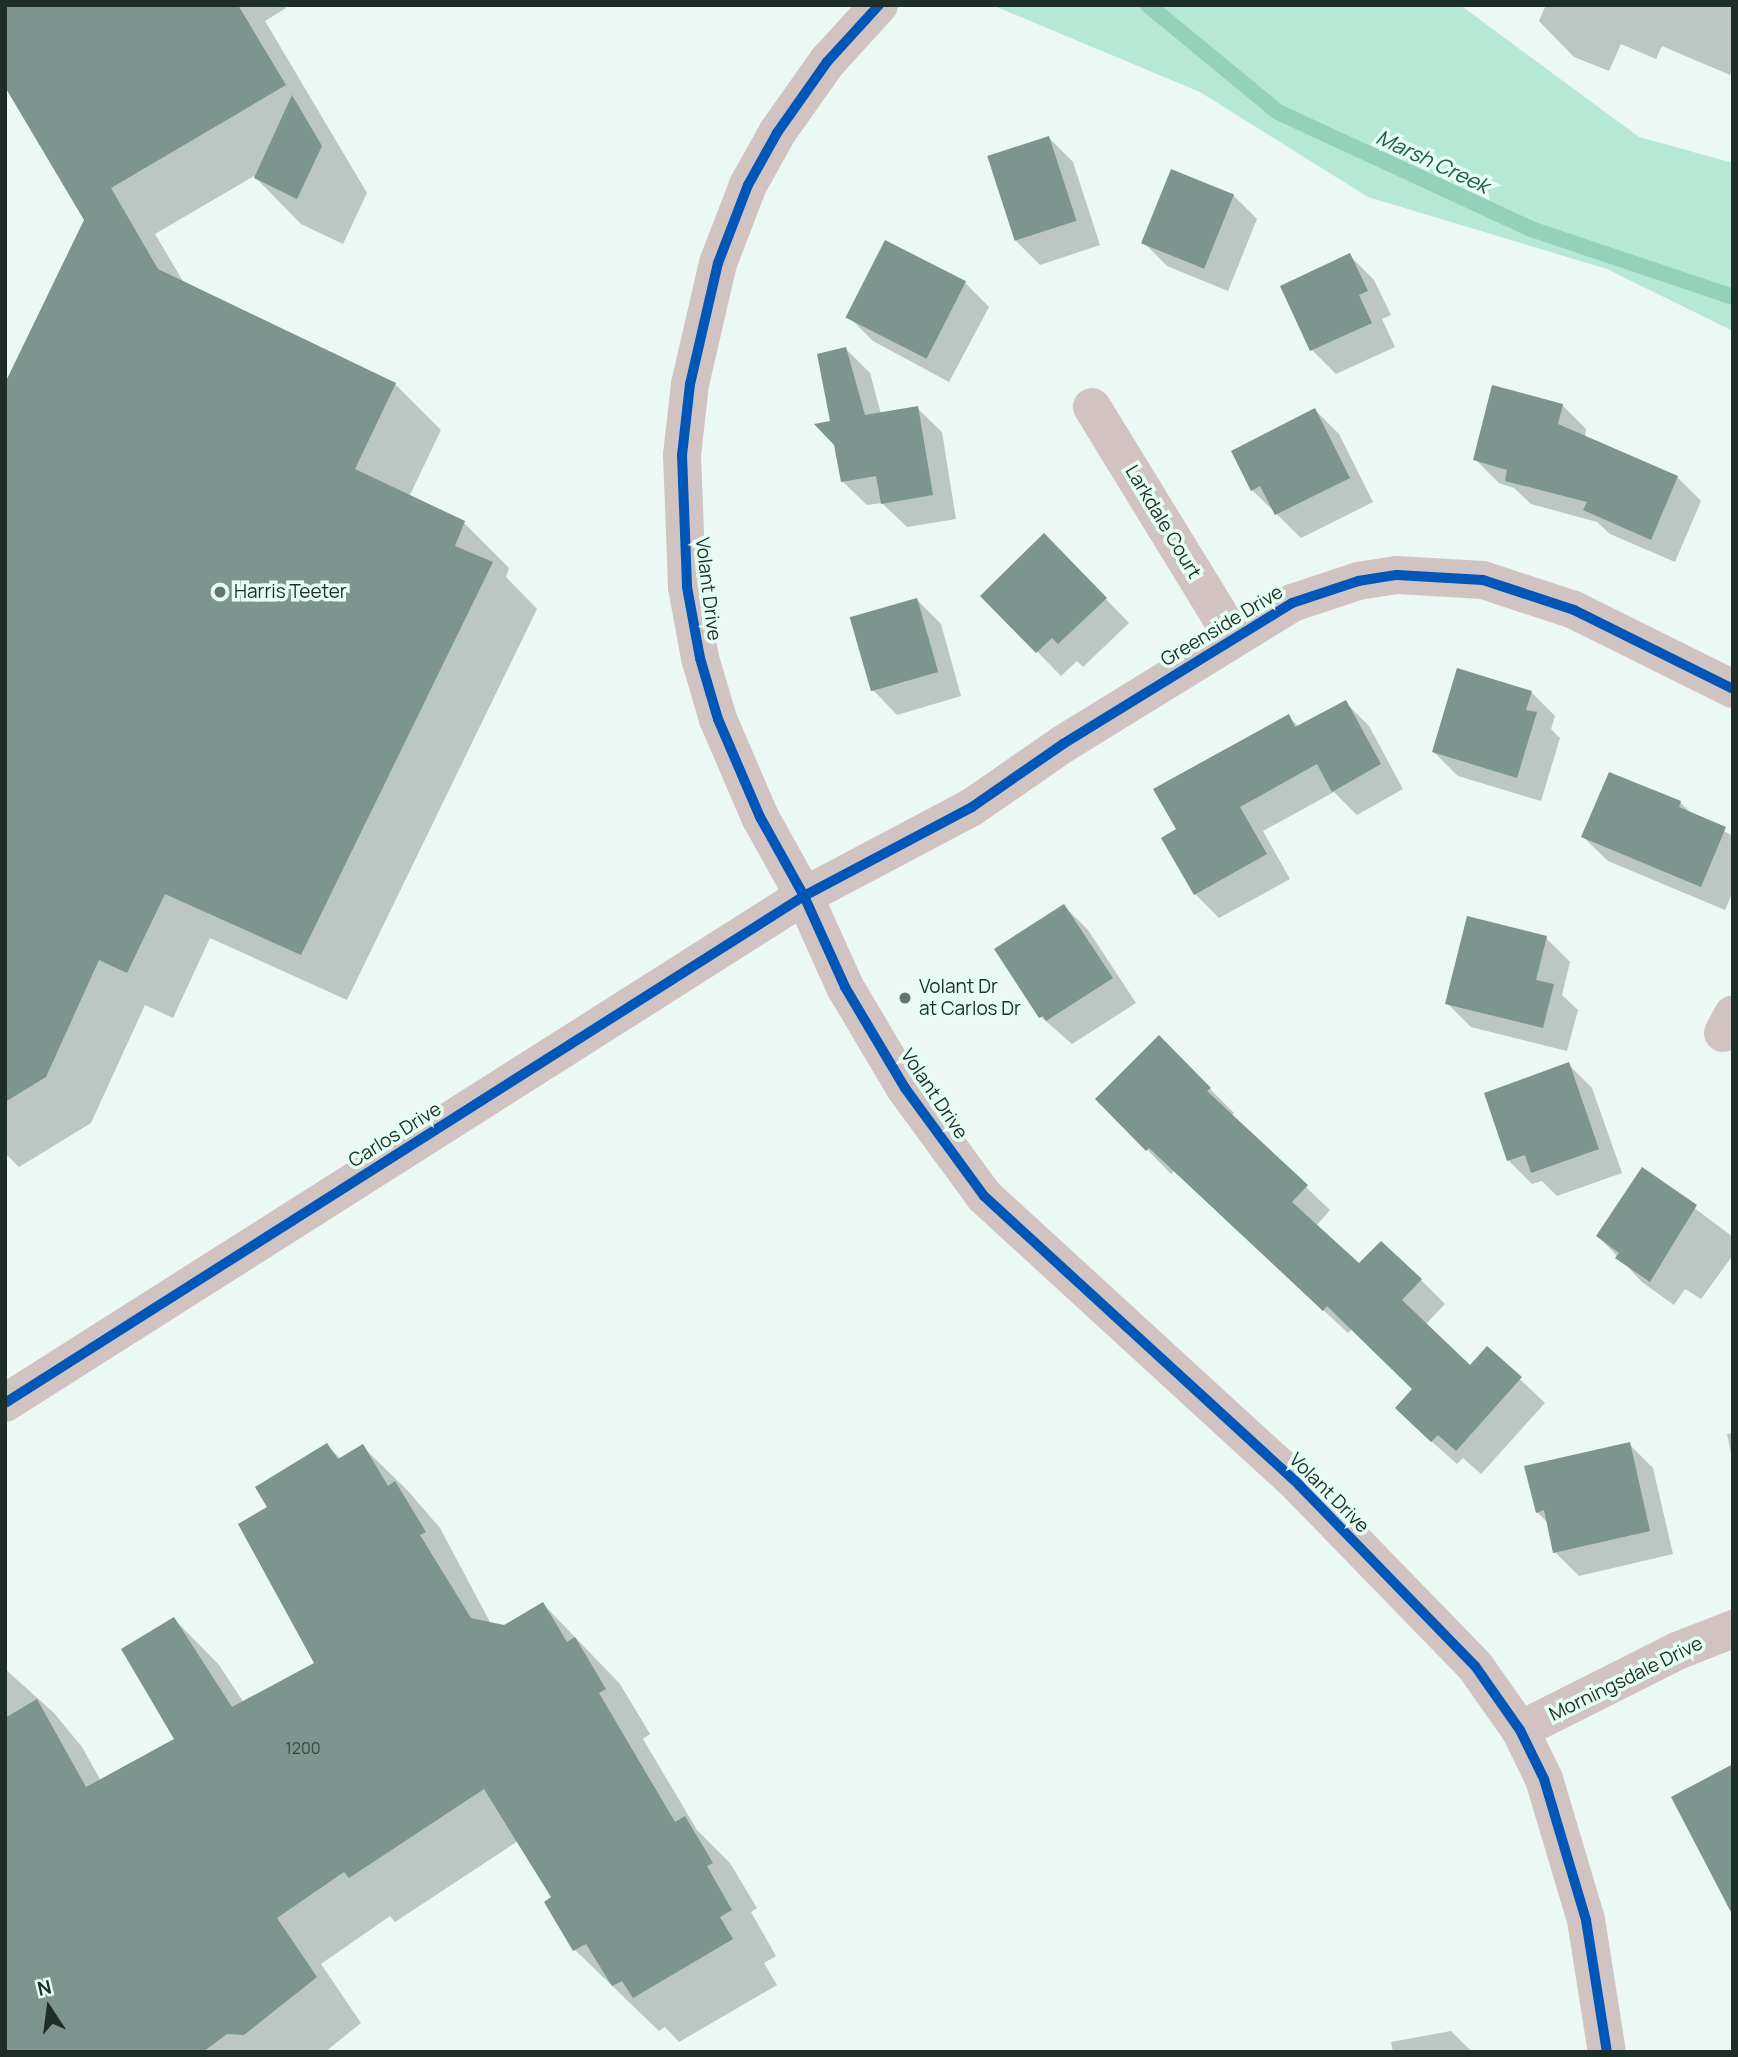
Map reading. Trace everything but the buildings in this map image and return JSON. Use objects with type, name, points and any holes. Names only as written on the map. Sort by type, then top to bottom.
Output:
[{"type":"street","name":"Volant Drive","points":[[879,5],[827,62],[777,134],[748,185],[718,262],[690,384],[682,455],[687,587],[700,658],[718,719],[760,817],[804,897],[845,987],[892,1066],[984,1196],[1299,1485],[1475,1666],[1520,1730],[1544,1779],[1583,1908],[1607,2052]]},
{"type":"street","name":"Larkdale Court","points":[[1092,407],[1233,637]]},
{"type":"street","name":"Greenside Drive","points":[[804,897],[972,807],[1233,637],[1292,603],[1358,581],[1407,575],[1483,580],[1574,610],[1733,689]]},
{"type":"street","name":"Carlos Drive","points":[[5,1403],[804,897]]},
{"type":"street","name":"Morningsdale Drive","points":[[1520,1730],[1676,1651],[1733,1629]]},
{"type":"green space","points":[[992,5],[1460,5],[1639,137],[1733,163],[1733,331],[1607,269],[1368,197],[1200,92]]},
{"type":"waterway","name":"Marsh Creek","points":[[1148,5],[1278,112],[1531,229],[1733,297]]},
{"type":"cycle path","points":[[879,5],[827,62],[777,133],[748,185],[718,263],[690,384],[682,455],[687,587],[700,658],[718,719],[760,817],[804,896],[845,987],[905,1088],[984,1196],[1299,1485],[1475,1666],[1520,1730],[1544,1779],[1586,1920],[1607,2052]]},
{"type":"cycle path","points":[[5,1403],[804,896],[972,807],[1063,744],[1292,603],[1358,581],[1397,575],[1483,580],[1574,610],[1733,689]]},
{"type":"place","name":"Harris Teeter","points":[[220,592]]},
{"type":"place","name":"Volant Dr at Carlos Dr","points":[[905,998]]}]
